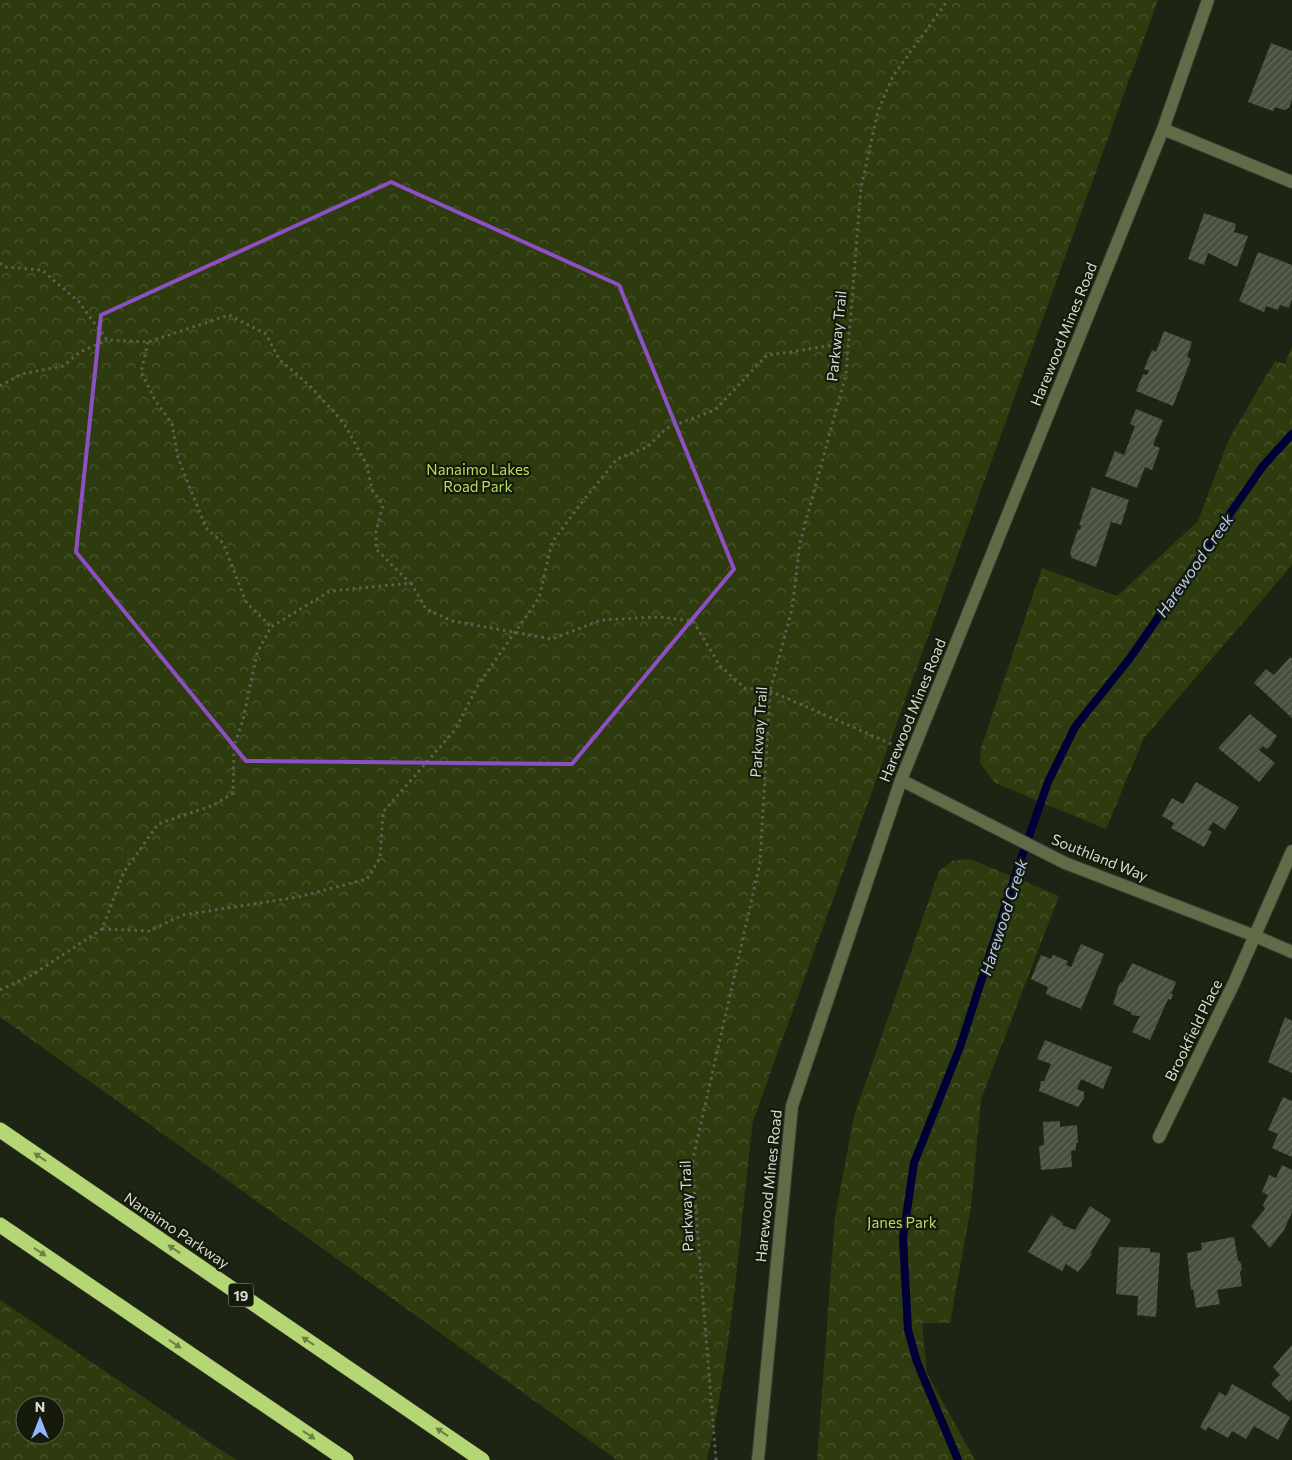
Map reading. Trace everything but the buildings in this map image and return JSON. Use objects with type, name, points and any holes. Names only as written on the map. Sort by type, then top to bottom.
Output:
[{"type":"highway","name":"Nanaimo Parkway","points":[[0,1130],[482,1460]]},
{"type":"highway","points":[[0,1225],[346,1460]]},
{"type":"street","name":"Harewood Mines Road","points":[[758,1460],[792,1106],[901,780],[1163,129],[1208,0]]},
{"type":"street","points":[[1163,129],[1292,182]]},
{"type":"street","name":"Southland Way","points":[[901,780],[1065,863],[1292,952]]},
{"type":"street","name":"Brookfield Place","points":[[1159,1137],[1255,936],[1292,851]]},
{"type":"path","name":"Parkway Trail","points":[[716,1460],[692,1164],[760,864],[770,691],[792,609],[800,543],[846,374],[861,188],[878,111],[893,76],[948,0]]},
{"type":"path","points":[[0,263],[5,267],[42,270],[79,302],[107,340]]},
{"type":"path","points":[[0,386],[22,374],[63,366],[80,352],[107,340],[148,342],[229,315],[266,334],[279,359],[309,385],[343,422],[367,465],[372,490],[384,505],[376,531],[376,549],[411,583],[426,609],[452,621],[552,639],[602,620],[658,617],[694,620],[720,666],[745,688],[770,691],[912,753]]},
{"type":"path","points":[[148,342],[141,372],[155,400],[172,424],[178,458],[206,528],[223,543],[246,602],[271,627]]},
{"type":"path","points":[[102,928],[149,931],[183,915],[298,897],[367,879],[380,858],[383,812],[455,730],[478,685],[539,598],[552,542],[617,460],[647,447],[667,428],[715,410],[767,355],[848,344]]},
{"type":"path","points":[[0,990],[32,975],[102,928],[124,872],[158,824],[214,806],[233,793],[234,746],[243,720],[257,653],[271,627],[330,591],[411,583]]},
{"type":"highlighted area","points":[[391,182],[619,285],[734,569],[572,764],[246,761],[76,552],[101,315]]},
{"type":"green space","name":"Nanaimo Lakes Road Park","points":[[0,0],[1158,0],[753,1121],[729,1334],[716,1418],[707,1460],[617,1460],[0,1017]]},
{"type":"green space","points":[[1292,346],[1292,565],[1144,738],[1106,829],[995,783],[980,763],[981,748],[1042,568],[1117,596],[1198,521],[1229,439],[1275,361],[1285,364]]},
{"type":"green space","name":"Janes Park","points":[[970,859],[1059,896],[981,1099],[971,1207],[950,1323],[922,1323],[927,1373],[975,1460],[817,1460],[835,1217],[854,1116],[939,871],[952,861]]},
{"type":"green space","points":[[0,1300],[236,1460],[0,1460]]},
{"type":"waterway","name":"Harewood Creek","points":[[958,1460],[917,1362],[908,1330],[903,1238],[914,1163],[960,1047],[1014,879],[1048,782],[1075,727],[1130,658],[1263,466],[1292,434]]}]
